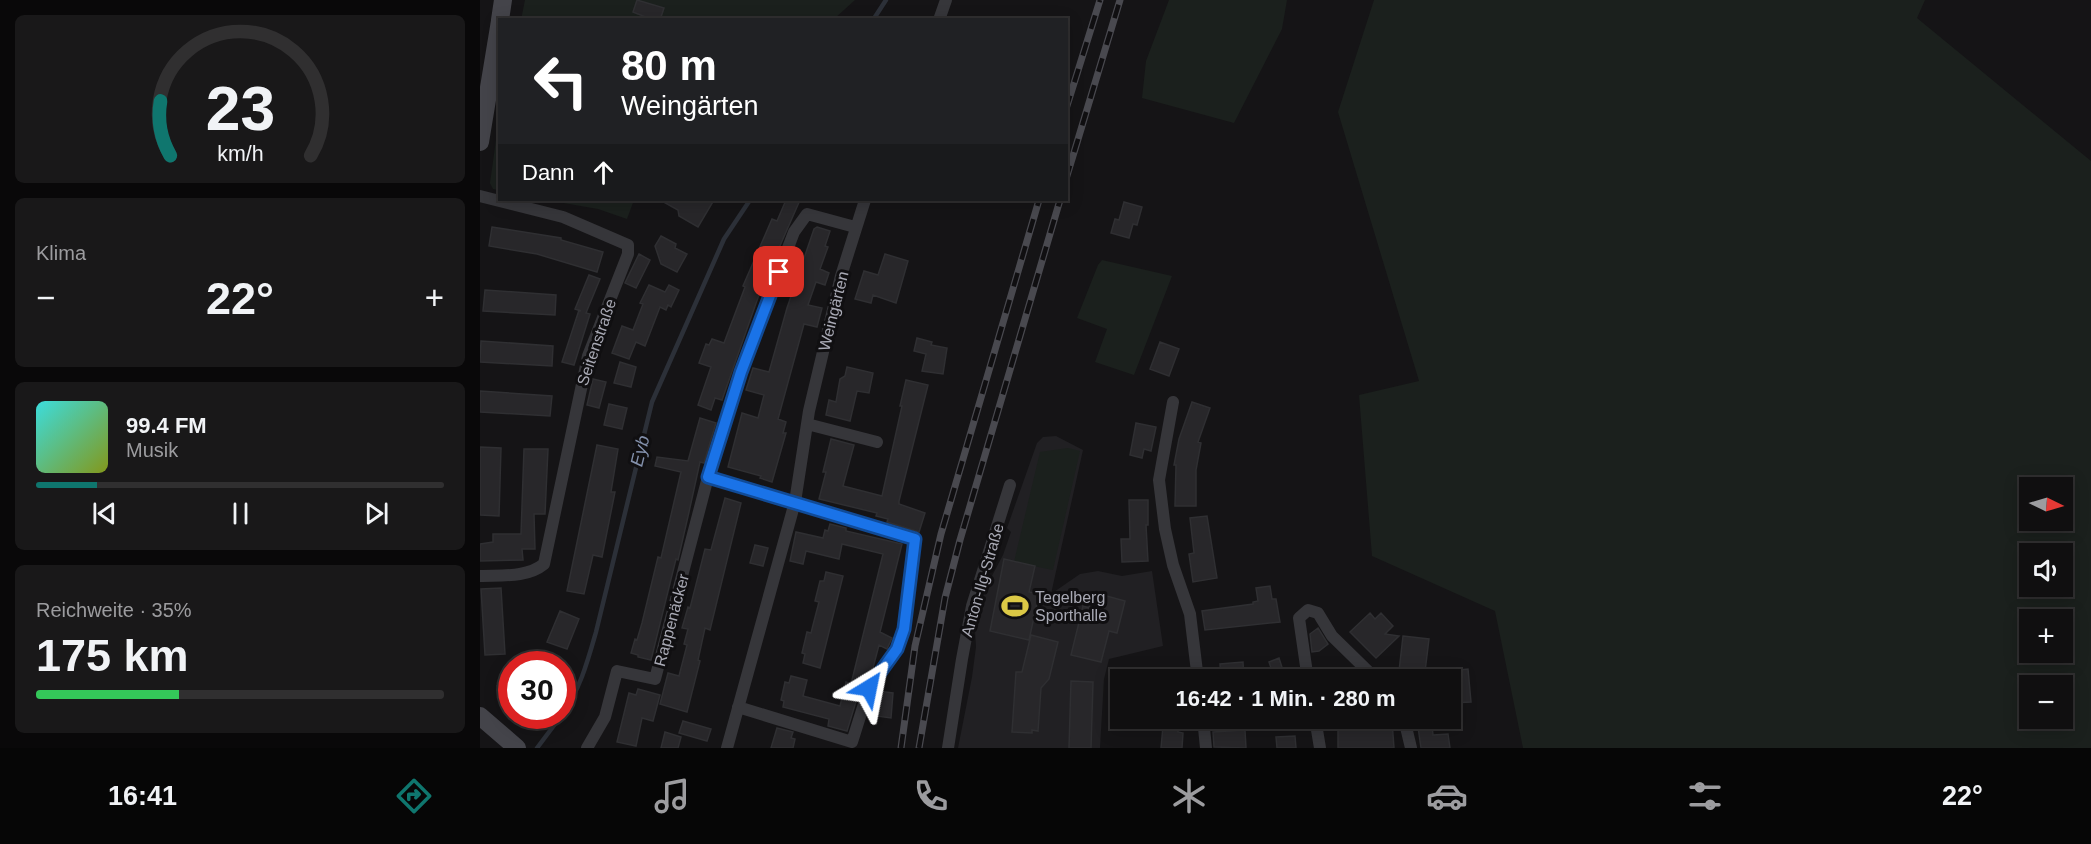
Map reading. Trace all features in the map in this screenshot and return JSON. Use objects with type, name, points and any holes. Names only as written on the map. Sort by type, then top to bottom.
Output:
[{"type":"main road","points":[[500,18],[503,0]]},
{"type":"main road","points":[[480,142],[498,32]]},
{"type":"main road","points":[[480,716],[514,746]]},
{"type":"street","points":[[940,18],[946,0]]},
{"type":"street","name":"Seitenstraße","points":[[480,196],[498,200]]},
{"type":"street","name":"Seitenstraße","points":[[480,576],[527,573],[536,571],[544,564],[588,356],[628,254],[628,245],[564,217],[500,201]]},
{"type":"street","name":"Weingärten","points":[[727,748],[795,502],[807,424],[841,276],[865,201]]},
{"type":"street","name":"Rappenäcker","points":[[587,748],[605,717],[617,671],[655,679],[708,477],[741,372],[794,232],[807,214],[855,227]]},
{"type":"street","points":[[1173,402],[1159,480],[1165,529],[1173,565],[1190,614],[1197,669]]},
{"type":"street","points":[[807,424],[877,442]]},
{"type":"street","points":[[708,477],[915,539],[904,629],[897,649],[869,688],[852,742],[738,707]]},
{"type":"street","name":"Anton-Ilg-Straße","points":[[948,748],[972,606],[1011,485]]},
{"type":"street","points":[[1306,669],[1299,618],[1308,610],[1318,613],[1332,636],[1366,669]]},
{"type":"street","points":[[1204,729],[1206,748]]},
{"type":"street","points":[[1317,729],[1320,748]]},
{"type":"street","points":[[1406,729],[1411,748]]},
{"type":"shaded area","points":[[525,0],[855,0],[835,18],[521,18]]},
{"type":"shaded area","points":[[1169,0],[1287,0],[1282,29],[1234,123],[1142,98],[1146,61]]},
{"type":"shaded area","points":[[1374,0],[1925,0],[1917,18],[2091,161],[2091,748],[1523,748],[1495,611],[1372,556],[1359,395],[1419,381],[1338,112]]},
{"type":"shaded area","points":[[498,125],[498,190],[493,189],[490,183]]},
{"type":"shaded area","points":[[552,201],[634,201],[627,219],[598,209]]},
{"type":"shaded area","points":[[1102,260],[1172,276],[1134,375],[1095,362],[1107,329],[1077,318]]},
{"type":"shaded area","points":[[1056,436],[1083,450],[1051,594],[1080,574],[1098,571],[1122,576],[1152,571],[1163,646],[1109,659],[1104,679],[1100,748],[958,748],[972,677],[976,647],[975,630],[985,589],[1003,555],[1011,532],[1007,528],[1037,443],[1043,437]]},
{"type":"shaded area","points":[[1068,448],[1080,451],[1053,570],[1014,562],[1040,452]]},
{"type":"building","points":[[637,0],[664,8],[661,18],[648,18],[633,12]]},
{"type":"building","points":[[662,201],[713,201],[698,227],[679,216],[678,210]]},
{"type":"building","points":[[786,201],[800,201],[765,280],[762,293],[760,292],[722,400],[715,398],[711,410],[698,405],[711,367],[699,363],[706,344],[709,345],[712,339],[724,343],[745,287],[743,286],[772,219],[777,221]]},
{"type":"building","points":[[1124,202],[1142,207],[1137,225],[1133,224],[1129,238],[1111,233],[1115,219],[1119,220]]},
{"type":"building","points":[[492,227],[561,238],[561,240],[603,252],[597,272],[537,254],[489,246]]},
{"type":"building","points":[[817,227],[830,231],[825,246],[828,247],[820,269],[829,273],[825,285],[816,282],[808,305],[822,308],[817,327],[804,324],[778,419],[786,422],[783,433],[786,433],[772,482],[760,478],[761,476],[728,467],[742,413],[758,418],[764,395],[746,390],[753,368],[769,372],[787,308],[814,229]]},
{"type":"building","points":[[661,236],[676,244],[675,248],[687,254],[677,272],[661,264],[655,246]]},
{"type":"building","points":[[639,254],[650,260],[636,288],[625,283]]},
{"type":"building","points":[[885,254],[908,261],[896,303],[873,295],[871,303],[855,299],[864,271],[878,275]]},
{"type":"building","points":[[589,275],[600,279],[586,313],[590,314],[574,365],[562,362],[579,310],[575,309]]},
{"type":"building","points":[[649,285],[665,292],[669,285],[679,290],[671,307],[668,305],[666,310],[660,307],[645,346],[636,342],[629,359],[612,353],[622,326],[633,330],[643,304],[640,303]]},
{"type":"building","points":[[485,290],[556,295],[555,315],[483,311]]},
{"type":"building","points":[[917,338],[932,342],[931,345],[947,348],[943,374],[922,371],[926,354],[914,351]]},
{"type":"building","points":[[481,341],[553,346],[552,366],[480,362]]},
{"type":"building","points":[[1160,342],[1179,349],[1169,376],[1150,369]]},
{"type":"building","points":[[620,362],[636,367],[631,387],[614,383]]},
{"type":"building","points":[[847,367],[873,373],[869,393],[857,391],[850,421],[826,415],[829,400],[836,402],[840,379],[845,376]]},
{"type":"building","points":[[593,379],[606,382],[599,408],[587,405]]},
{"type":"building","points":[[906,380],[928,385],[899,501],[899,504],[925,513],[919,532],[887,522],[888,519],[876,516],[877,513],[819,499],[831,439],[854,445],[843,486],[882,496]]},
{"type":"building","points":[[480,391],[552,396],[550,416],[480,412]]},
{"type":"building","points":[[1192,402],[1210,408],[1198,442],[1201,443],[1196,470],[1196,506],[1175,506],[1176,465],[1174,465],[1179,439]]},
{"type":"building","points":[[609,404],[627,408],[622,429],[604,425]]},
{"type":"building","points":[[700,418],[716,423],[704,463],[700,462],[678,560],[676,559],[651,660],[638,657],[631,653],[642,623],[658,557],[661,558],[681,472],[655,466],[657,457],[688,461]]},
{"type":"building","points":[[1136,423],[1156,427],[1151,451],[1144,449],[1142,458],[1130,455]]},
{"type":"building","points":[[597,445],[618,449],[611,492],[615,492],[602,557],[593,555],[584,594],[567,591]]},
{"type":"building","points":[[480,447],[501,448],[499,516],[480,515]]},
{"type":"building","points":[[524,449],[548,449],[545,514],[534,514],[535,549],[522,549],[523,560],[480,561],[480,544],[493,542],[493,534],[521,534]]},
{"type":"building","points":[[725,498],[741,503],[710,630],[705,628],[698,660],[700,661],[687,712],[660,704],[668,673],[679,676],[687,645],[684,644],[688,629],[682,628],[688,607],[690,608],[705,549],[711,550]]},
{"type":"building","points":[[1129,500],[1148,500],[1148,525],[1146,525],[1148,561],[1122,562],[1121,539],[1130,539]]},
{"type":"building","points":[[1207,516],[1217,578],[1193,582],[1189,554],[1194,553],[1190,518]]},
{"type":"building","points":[[830,524],[846,528],[846,531],[902,544],[880,632],[892,638],[887,649],[879,645],[873,668],[861,685],[847,731],[828,726],[829,719],[783,707],[784,701],[781,700],[785,682],[789,683],[791,676],[807,680],[803,696],[840,706],[846,682],[851,684],[883,554],[842,544],[839,559],[806,551],[803,564],[790,561],[796,532],[823,538]]},
{"type":"building","points":[[755,545],[768,548],[763,566],[750,563]]},
{"type":"building","name":"Tegelberg Sporthalle","points":[[1004,559],[1035,566],[1029,592],[1039,594],[1029,640],[990,631]]},
{"type":"building","points":[[826,572],[843,576],[820,668],[803,663],[805,654],[802,653],[807,632],[811,633],[819,602],[815,601],[820,581],[824,581]]},
{"type":"building","points":[[1270,586],[1272,599],[1276,599],[1280,622],[1205,630],[1202,611],[1253,604],[1258,601],[1256,588]]},
{"type":"building","points":[[501,588],[505,651],[498,651],[498,654],[485,655],[481,589]]},
{"type":"building","points":[[1092,592],[1125,601],[1117,633],[1109,631],[1101,662],[1071,655],[1083,606],[1089,608]]},
{"type":"building","points":[[560,611],[579,619],[567,649],[547,642]]},
{"type":"building","points":[[1370,613],[1375,619],[1381,613],[1393,626],[1385,634],[1399,636],[1376,658],[1350,632]]},
{"type":"building","points":[[1318,628],[1328,644],[1319,651],[1312,652],[1310,634]]},
{"type":"building","points":[[1031,635],[1058,642],[1049,679],[1041,688],[1038,731],[1012,732],[1016,672],[1022,672]]},
{"type":"building","points":[[1403,636],[1429,639],[1425,669],[1399,669]]},
{"type":"building","points":[[1279,658],[1282,669],[1271,669],[1269,662]]},
{"type":"building","points":[[1243,662],[1243,669],[1220,669],[1220,664]]},
{"type":"building","points":[[1468,669],[1471,702],[1461,702],[1461,670]]},
{"type":"building","points":[[1071,681],[1093,682],[1091,748],[1069,748]]},
{"type":"building","points":[[638,689],[660,695],[653,721],[642,718],[636,746],[617,742],[629,693],[636,695]]},
{"type":"building","points":[[877,691],[893,693],[891,718],[869,715]]},
{"type":"building","points":[[683,721],[711,729],[707,741],[679,733]]},
{"type":"building","points":[[777,728],[793,732],[791,738],[795,739],[793,748],[771,748]]},
{"type":"building","points":[[1163,729],[1178,729],[1178,732],[1183,733],[1182,748],[1161,748]]},
{"type":"building","points":[[1338,729],[1393,729],[1394,748],[1338,748]]},
{"type":"building","points":[[1418,729],[1432,729],[1433,735],[1448,734],[1450,748],[1421,748]]},
{"type":"building","points":[[1245,730],[1246,748],[1214,747],[1213,732]]},
{"type":"building","points":[[665,732],[681,737],[678,748],[661,748]]},
{"type":"building","points":[[1295,736],[1296,748],[1277,748],[1276,737]]},
{"type":"waterway","name":"Eyb","points":[[874,18],[886,0]]},
{"type":"waterway","name":"Eyb","points":[[576,690],[593,643],[652,402],[724,239],[749,201]]},
{"type":"waterway","name":"Eyb","points":[[537,748],[551,729]]},
{"type":"railway","points":[[1068,103],[1100,0]]},
{"type":"railway","points":[[1068,172],[1120,0]]},
{"type":"railway","points":[[901,748],[915,646],[941,534],[1039,201]]},
{"type":"railway","points":[[919,748],[945,598],[1060,201]]},
{"type":"place","name":"Tegelberg Sporthalle","points":[[1015,606]]},
{"type":"route","points":[[779,272],[741,372],[708,477],[915,539],[904,629],[897,649],[869,688]]}]
